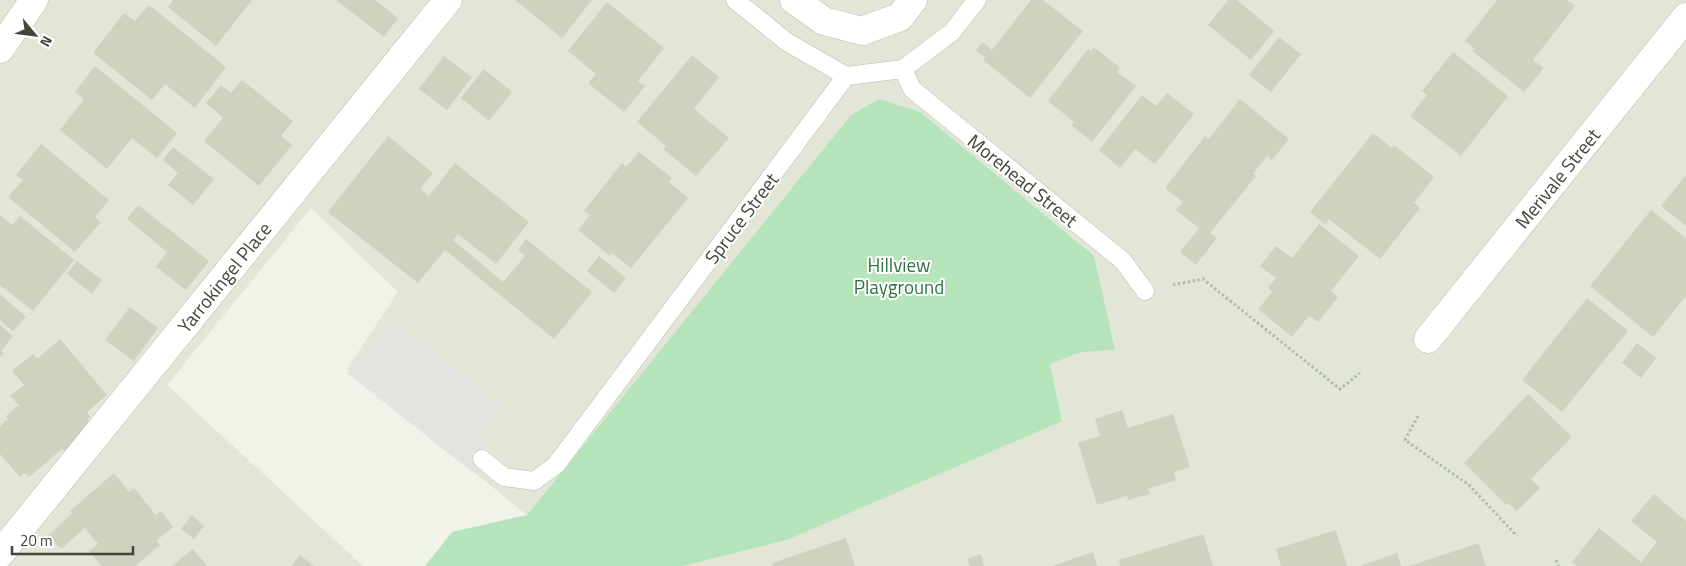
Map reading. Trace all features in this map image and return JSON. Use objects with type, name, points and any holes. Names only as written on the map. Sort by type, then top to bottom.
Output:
[{"type":"street","points":[[0,49],[34,0]]},
{"type":"street","name":"Yarrokingel Place","points":[[0,554],[448,0]]},
{"type":"street","points":[[794,0],[824,21],[862,31],[900,17],[913,0]]},
{"type":"street","name":"Merivale Street","points":[[1428,339],[1686,17]]},
{"type":"lane","points":[[735,0],[787,42],[846,76],[903,68],[952,32],[978,0]]},
{"type":"lane","name":"Morehead Street","points":[[903,68],[912,89],[1123,261],[1144,291]]},
{"type":"lane","name":"Spruce Street","points":[[482,459],[504,477],[534,481],[556,465],[846,76]]},
{"type":"path","points":[[1203,279],[1340,389],[1360,373]]},
{"type":"path","points":[[1418,416],[1405,440],[1469,485],[1517,536]]},
{"type":"path","points":[[1556,560],[1558,566]]},
{"type":"shaded area","points":[[0,0],[1686,0],[1686,566],[683,566],[787,540],[1062,420],[1049,364],[1081,352],[879,99],[851,115],[527,515],[347,369],[398,292],[311,208],[167,385],[363,566],[0,566]]},
{"type":"shaded area","points":[[393,320],[502,406],[479,435],[492,446],[472,472],[347,373],[363,353],[368,352]]},
{"type":"green space","name":"Hillview Playground","points":[[879,99],[920,112],[1094,256],[1115,350],[1081,352],[1050,364],[1062,421],[787,540],[683,566],[425,566],[452,532],[527,515],[851,115]]},
{"type":"building","points":[[173,0],[252,0],[216,46],[168,7]]},
{"type":"building","points":[[336,0],[375,0],[398,18],[384,37]]},
{"type":"building","points":[[515,0],[592,0],[562,38]]},
{"type":"building","points":[[1031,0],[1043,0],[1083,31],[1030,98],[983,60],[985,58],[976,50],[982,42],[992,50]]},
{"type":"building","points":[[1228,0],[1237,0],[1274,31],[1251,60],[1208,25]]},
{"type":"building","points":[[1497,0],[1567,0],[1575,6],[1533,60],[1544,68],[1524,92],[1472,51],[1475,49],[1465,41]]},
{"type":"building","points":[[607,2],[664,48],[638,81],[645,86],[624,112],[588,83],[596,74],[568,51]]},
{"type":"building","points":[[149,5],[226,67],[195,108],[165,84],[152,100],[93,53],[124,13],[135,21]]},
{"type":"building","points":[[1279,37],[1301,54],[1271,92],[1249,75]]},
{"type":"building","points":[[1094,47],[1120,68],[1117,72],[1136,86],[1092,142],[1071,125],[1074,122],[1048,101],[1088,49],[1091,51]]},
{"type":"building","points":[[1453,52],[1508,96],[1461,156],[1410,116],[1427,95],[1422,91]]},
{"type":"building","points":[[692,55],[719,77],[694,109],[729,138],[696,176],[663,149],[666,146],[637,122]]},
{"type":"building","points":[[444,56],[472,77],[447,110],[419,89]]},
{"type":"building","points":[[95,66],[177,133],[157,158],[132,138],[107,169],[60,130],[84,99],[75,92]]},
{"type":"building","points":[[484,69],[512,92],[489,121],[461,98]]},
{"type":"building","points":[[242,80],[293,121],[281,136],[292,145],[259,186],[204,141],[223,118],[206,103],[221,85],[231,93]]},
{"type":"building","points":[[1167,93],[1194,114],[1155,164],[1135,149],[1120,168],[1099,150],[1142,95],[1156,106]]},
{"type":"building","points":[[1240,99],[1289,139],[1272,160],[1267,156],[1253,174],[1256,176],[1210,233],[1217,238],[1196,265],[1180,252],[1199,228],[1176,210],[1183,202],[1165,188],[1205,136],[1209,139]]},
{"type":"building","points":[[1373,133],[1392,148],[1394,145],[1434,177],[1414,203],[1420,208],[1380,259],[1329,219],[1326,225],[1310,212]]},
{"type":"building","points":[[388,136],[433,173],[420,189],[429,196],[455,163],[529,222],[496,264],[458,234],[453,240],[503,282],[525,256],[518,250],[526,239],[592,292],[554,339],[445,250],[418,283],[328,212]]},
{"type":"building","points":[[41,144],[109,200],[95,217],[101,222],[75,252],[8,197],[23,180],[16,175]]},
{"type":"building","points":[[173,147],[214,179],[193,205],[168,185],[178,173],[163,160]]},
{"type":"building","points":[[639,152],[672,178],[669,182],[688,198],[631,268],[612,253],[610,256],[578,230],[590,215],[584,211],[622,163],[626,167]]},
{"type":"building","points":[[1686,175],[1686,226],[1661,206]]},
{"type":"building","points":[[138,205],[209,261],[186,290],[156,267],[167,252],[127,219]]},
{"type":"building","points":[[1651,210],[1686,238],[1686,296],[1653,337],[1590,286]]},
{"type":"building","points":[[0,215],[12,225],[20,216],[74,260],[33,311],[0,285]]},
{"type":"building","points":[[1319,224],[1359,256],[1331,291],[1338,297],[1318,322],[1311,317],[1307,318],[1292,337],[1258,309],[1273,291],[1268,288],[1276,278],[1260,266],[1276,246],[1292,258]]},
{"type":"building","points":[[599,256],[626,278],[614,293],[587,271]]},
{"type":"building","points":[[77,261],[102,280],[92,294],[67,274]]},
{"type":"building","points":[[0,294],[26,317],[13,331],[0,320]]},
{"type":"building","points":[[1587,298],[1628,331],[1562,412],[1522,380]]},
{"type":"building","points":[[130,307],[158,328],[134,361],[105,340]]},
{"type":"building","points":[[0,325],[13,336],[1,351],[4,353],[0,357]]},
{"type":"building","points":[[60,339],[107,395],[87,412],[90,417],[87,419],[89,422],[66,452],[62,449],[29,477],[25,473],[20,477],[0,454],[0,426],[8,419],[6,416],[19,405],[10,396],[24,385],[12,371],[33,354],[37,359]]},
{"type":"building","points":[[1637,343],[1656,358],[1641,378],[1622,363]]},
{"type":"building","points":[[1528,394],[1572,437],[1531,479],[1540,488],[1517,511],[1508,503],[1506,505],[1464,463]]},
{"type":"building","points":[[1122,410],[1128,428],[1173,414],[1190,467],[1174,472],[1176,480],[1148,489],[1150,494],[1128,500],[1127,496],[1097,505],[1078,443],[1100,436],[1095,419]]},
{"type":"building","points":[[114,473],[129,492],[134,488],[156,515],[161,511],[173,527],[156,541],[160,545],[135,566],[102,566],[89,551],[98,544],[85,528],[61,549],[48,536],[72,513],[70,511]]},
{"type":"building","points":[[1654,494],[1686,521],[1686,566],[1577,566],[1572,562],[1599,528],[1641,562],[1657,542],[1631,521]]},
{"type":"building","points":[[192,515],[204,526],[194,539],[181,529]]},
{"type":"building","points":[[1336,530],[1347,566],[1281,566],[1276,549]]},
{"type":"building","points":[[1203,534],[1213,566],[1120,566],[1119,560]]},
{"type":"building","points":[[846,538],[855,566],[773,566],[772,563]]},
{"type":"building","points":[[1479,543],[1486,566],[1409,566]]},
{"type":"building","points":[[193,549],[207,566],[172,566],[179,560]]},
{"type":"building","points":[[1093,552],[1097,566],[1052,566]]},
{"type":"building","points":[[1397,553],[1401,566],[1363,566],[1363,565]]},
{"type":"building","points":[[981,554],[984,566],[970,566],[967,559]]},
{"type":"building","points":[[300,555],[314,566],[291,566]]}]
